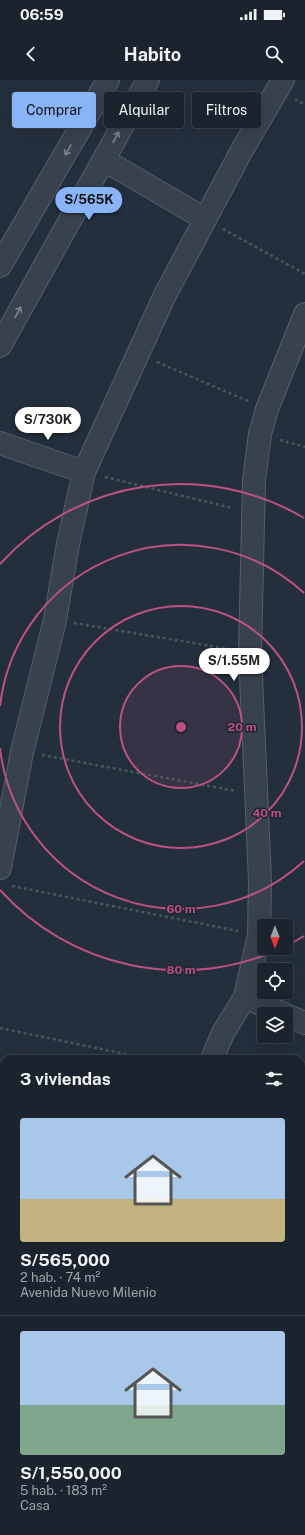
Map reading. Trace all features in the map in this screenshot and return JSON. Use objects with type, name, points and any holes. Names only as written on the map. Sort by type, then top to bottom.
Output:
[{"type":"street","points":[[0,346],[148,80]]},
{"type":"street","points":[[4,876],[22,752],[54,620],[68,544],[84,472],[138,354],[205,219],[242,150],[284,80]]},
{"type":"street","points":[[0,266],[105,83]]},
{"type":"street","points":[[104,160],[205,219]]},
{"type":"street","points":[[259,919],[260,881],[250,652],[254,480],[260,434],[267,409],[305,314]]},
{"type":"street","points":[[0,443],[84,472]]},
{"type":"street","points":[[214,1055],[223,1033],[245,997],[257,941]]},
{"type":"street","points":[[245,997],[269,1007]]},
{"type":"street","points":[[293,1018],[305,1023]]},
{"type":"path","points":[[205,219],[305,274]]},
{"type":"path","points":[[138,354],[267,409]]},
{"type":"path","points":[[260,434],[305,447]]},
{"type":"path","points":[[84,472],[254,514]]},
{"type":"path","points":[[54,620],[250,652]]},
{"type":"path","points":[[22,752],[226,788],[256,796]]},
{"type":"path","points":[[4,876],[257,936]]},
{"type":"path","points":[[0,1028],[130,1055]]}]
